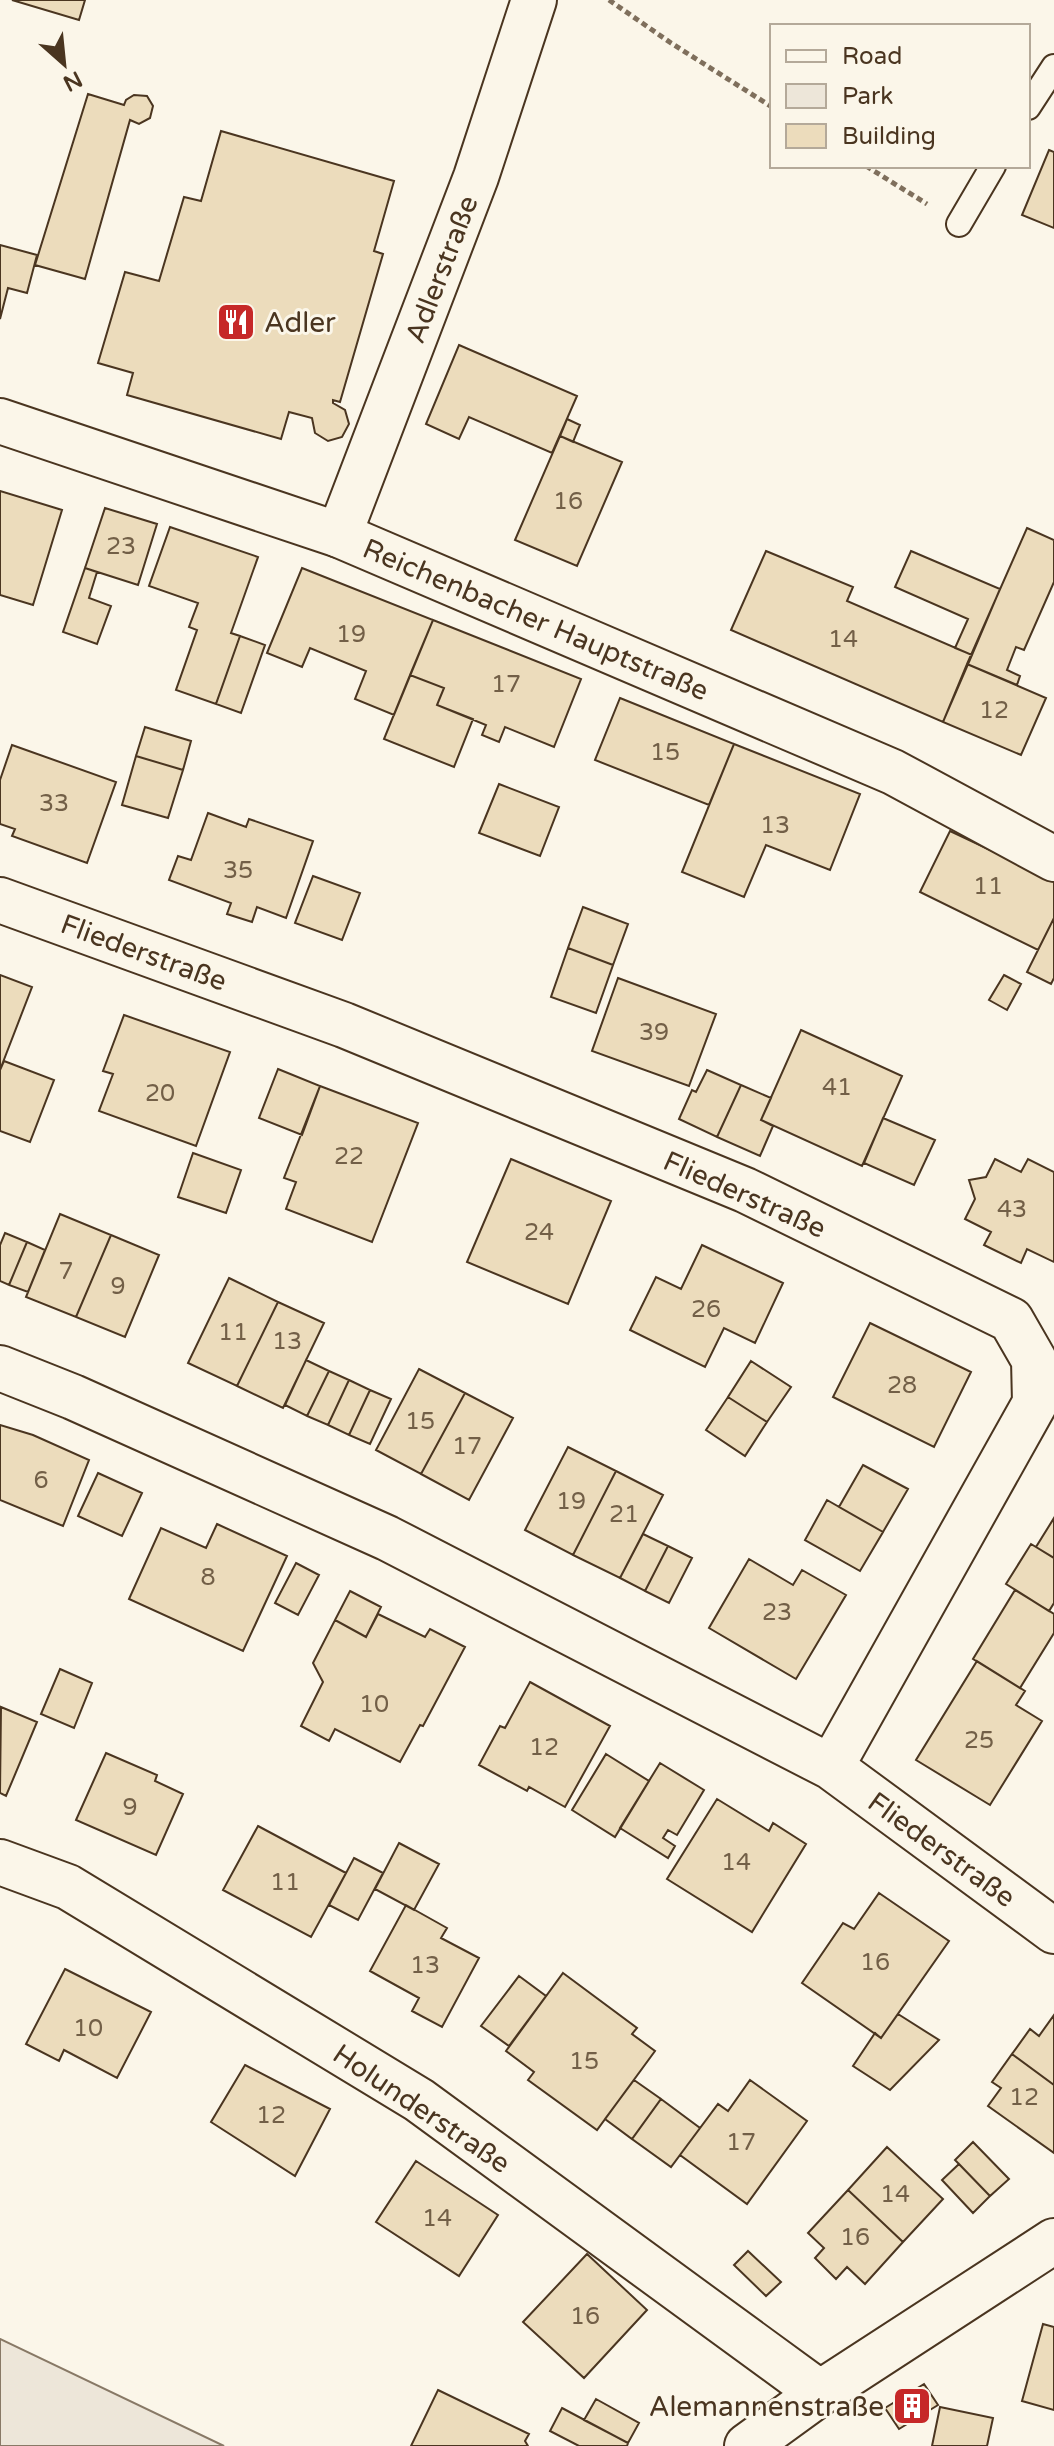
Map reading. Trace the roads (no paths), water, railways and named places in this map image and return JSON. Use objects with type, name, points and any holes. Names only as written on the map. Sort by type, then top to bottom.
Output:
[{"type":"street","name":"Adlerstraße","points":[[339,535],[481,164],[534,0]]},
{"type":"street","name":"Reichenbacher Hauptstraße","points":[[0,421],[339,535],[893,772],[1054,859]]},
{"type":"street","name":"Fliederstraße","points":[[0,900],[344,1025],[731,1184],[1011,1320],[1034,1360],[1035,1403],[831,1767]]},
{"type":"street","name":"Fliederstraße","points":[[0,1368],[73,1397],[387,1538],[831,1767],[1054,1931]]},
{"type":"street","name":"Holunderstraße","points":[[0,1862],[68,1887],[419,2100],[820,2393]]},
{"type":"street","points":[[747,2446],[820,2393],[1054,2241]]},
{"type":"lane","points":[[1030,104],[1054,67]]},
{"type":"lane","points":[[959,224],[992,168]]},
{"type":"place","name":"Adler","points":[[236,322]]},
{"type":"place","name":"Alemannenstraße","points":[[912,2406]]}]
